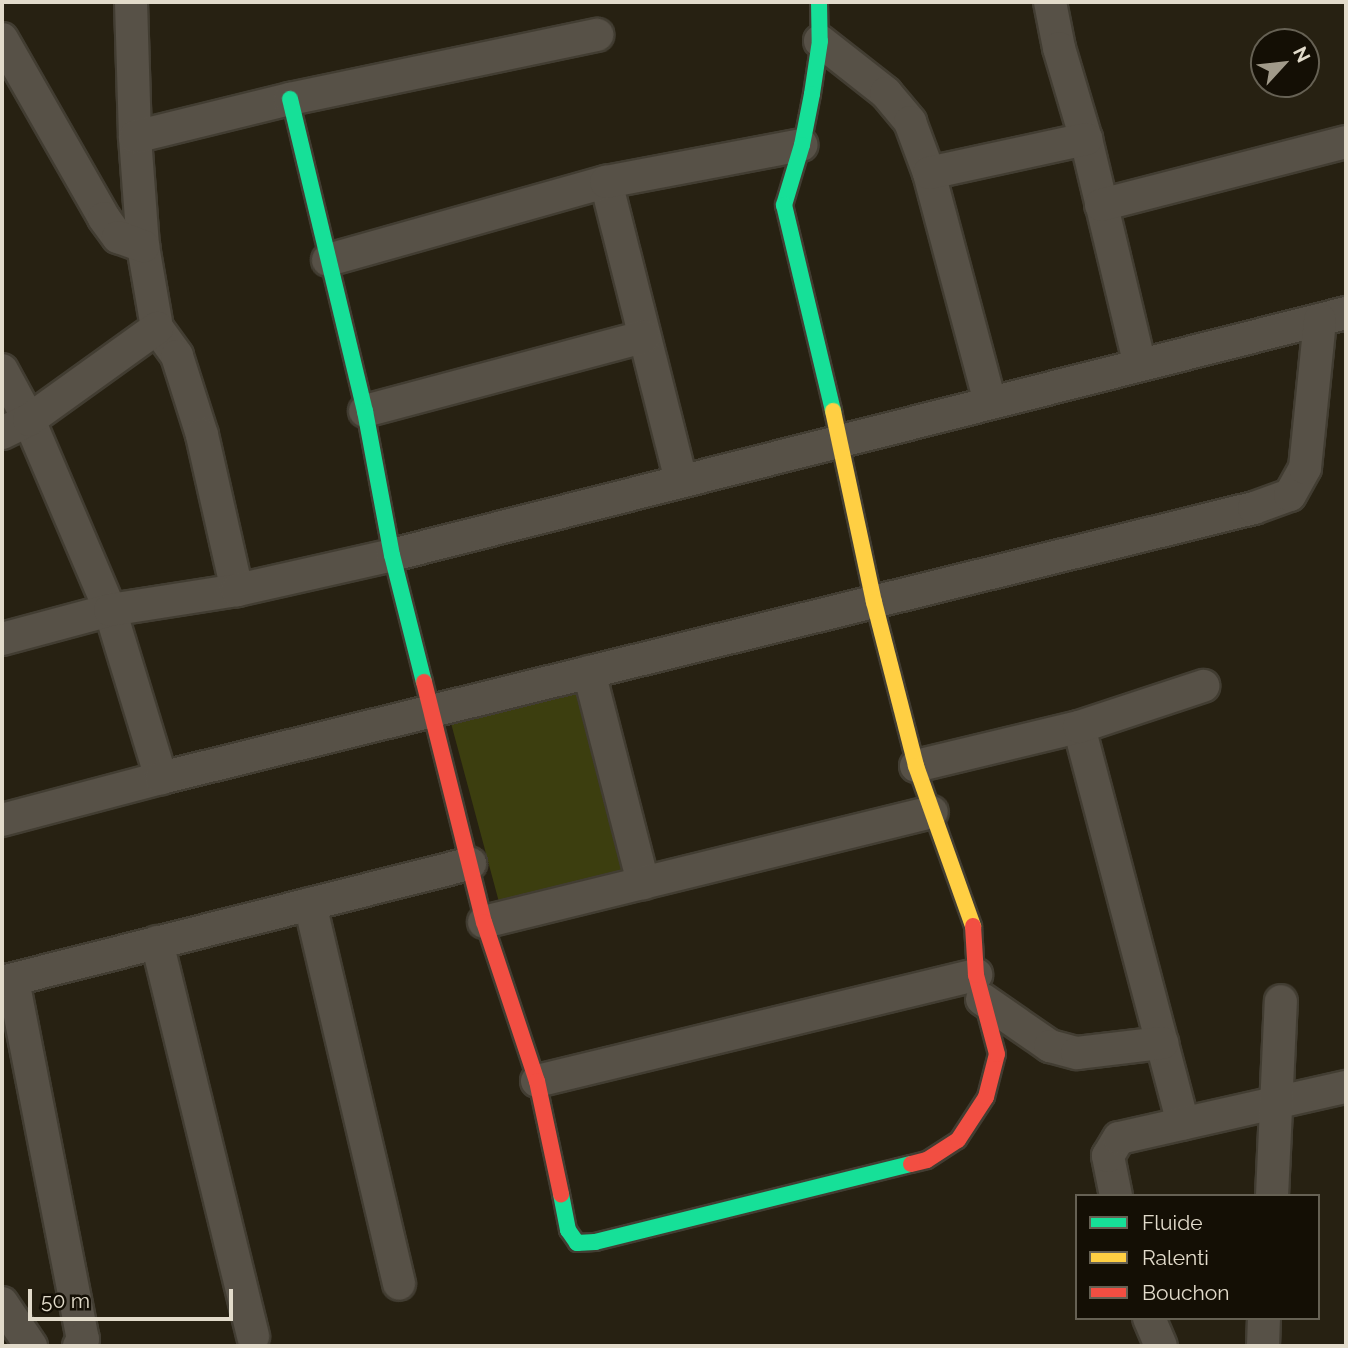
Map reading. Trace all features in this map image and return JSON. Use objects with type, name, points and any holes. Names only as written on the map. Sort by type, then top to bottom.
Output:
[{"type":"street","points":[[131,2],[135,136],[143,246],[157,328],[177,356],[202,435],[237,590]]},
{"type":"street","points":[[290,99],[365,411],[392,555],[484,922],[537,1080],[568,1230],[578,1243],[595,1242],[927,1160],[958,1140],[986,1097],[997,1054],[979,987],[972,926],[916,766],[874,602],[841,443],[784,205],[802,145],[820,41],[819,2]]},
{"type":"street","points":[[1050,2],[1059,48],[1086,139],[1140,365]]},
{"type":"street","points":[[135,136],[290,99],[597,35]]},
{"type":"street","points":[[2,39],[104,218],[118,237],[143,246]]},
{"type":"street","points":[[820,41],[886,93],[910,122],[929,173],[990,402]]},
{"type":"street","points":[[929,173],[1086,139]]},
{"type":"street","points":[[1101,205],[1346,142]]},
{"type":"street","points":[[328,260],[606,182],[802,145]]},
{"type":"street","points":[[606,182],[681,481]]},
{"type":"street","points":[[2,639],[110,610],[237,590],[392,555],[1333,316],[1305,468],[1290,495],[1254,508],[161,778],[2,820]]},
{"type":"street","points":[[15,427],[157,328]]},
{"type":"street","points":[[365,411],[644,337]]},
{"type":"street","points":[[2,370],[15,427],[110,610],[161,778]]},
{"type":"street","points":[[589,672],[643,883]]},
{"type":"street","points":[[916,766],[1079,727],[1203,686]]},
{"type":"street","points":[[1079,727],[1183,1124]]},
{"type":"street","points":[[484,922],[932,812]]},
{"type":"street","points":[[79,1346],[83,1339],[7,981],[470,864]]},
{"type":"street","points":[[310,904],[399,1284]]},
{"type":"street","points":[[157,942],[253,1336]]},
{"type":"street","points":[[979,987],[1050,1046],[1077,1053],[1162,1043]]},
{"type":"street","points":[[537,1080],[979,987]]},
{"type":"street","points":[[1272,1194],[1281,1001]]},
{"type":"street","points":[[1116,1194],[1108,1156],[1119,1138],[1277,1105],[1346,1087]]},
{"type":"street","points":[[2,1303],[31,1346]]},
{"type":"street","points":[[1150,1320],[1161,1346]]},
{"type":"street","points":[[1263,1346],[1264,1320]]},
{"type":"shaded area","points":[[579,683],[633,884],[503,919],[450,718]]},
{"type":"traffic: fast","points":[[819,2],[820,41],[812,94],[802,145],[784,205],[833,411]]},
{"type":"traffic: fast","points":[[290,99],[365,411],[392,555],[424,682]]},
{"type":"traffic: fast","points":[[561,1194],[568,1230],[577,1243],[595,1242],[911,1164]]},
{"type":"traffic: slow","points":[[833,411],[874,602],[916,766],[973,926]]},
{"type":"traffic: jam","points":[[424,682],[484,922],[537,1081],[561,1194]]},
{"type":"traffic: jam","points":[[911,1164],[927,1160],[958,1140],[986,1097],[997,1054],[976,975],[973,926]]}]
